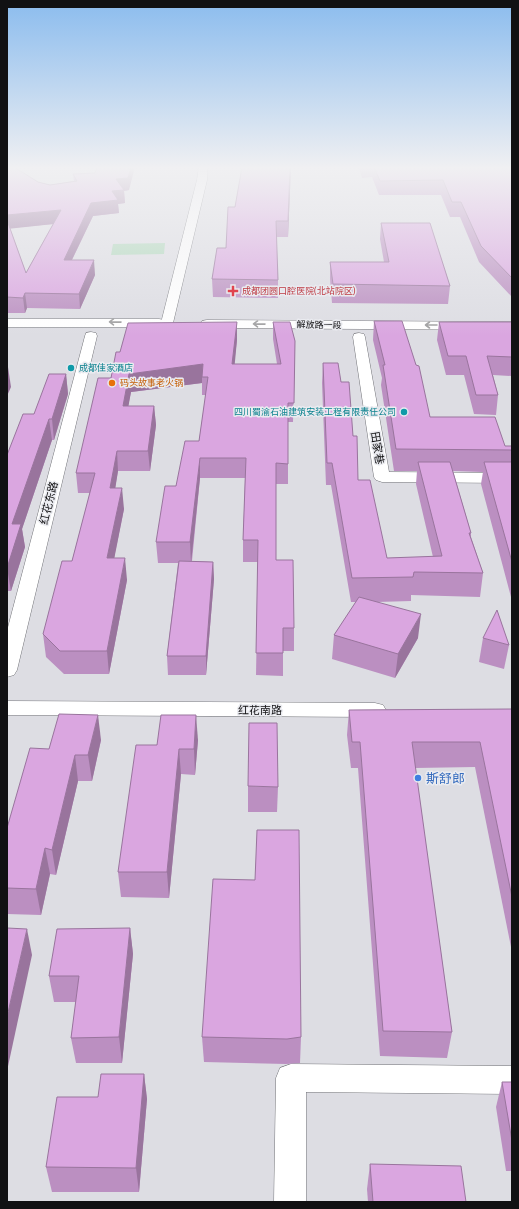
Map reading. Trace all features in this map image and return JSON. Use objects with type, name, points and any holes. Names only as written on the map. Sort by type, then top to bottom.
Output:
[{"type":"main road","name":"解放路一段","points":[[7,323],[165,329]]},
{"type":"main road","name":"解放路一段","points":[[7,335],[91,336],[184,328],[512,326]]},
{"type":"main road","name":"解放路一段","points":[[200,336],[512,338]]},
{"type":"street","points":[[165,329],[191,223]]},
{"type":"street","name":"红花东路","points":[[7,670],[91,336]]},
{"type":"street","name":"田家巷","points":[[359,337],[382,477],[512,478]]},
{"type":"street","name":"红花南路","points":[[7,708],[394,710]]},
{"type":"street","points":[[290,1202],[291,1078],[512,1080]]},
{"type":"green space","points":[[165,243],[164,254],[111,255],[113,244]]},
{"type":"building","points":[[7,223],[26,273],[54,223],[81,223],[64,260],[94,260],[79,294],[25,293],[23,298],[7,297]]},
{"type":"building","points":[[227,223],[276,223],[278,280],[212,279],[217,248],[226,248]]},
{"type":"building","points":[[381,223],[430,223],[450,286],[333,284],[330,262],[389,262]]},
{"type":"building","points":[[471,223],[512,223],[512,278],[481,246]]},
{"type":"building","points":[[374,321],[402,321],[416,365],[419,366],[430,417],[495,417],[505,446],[512,446],[512,450],[396,449],[383,365],[385,365]]},
{"type":"building","points":[[237,322],[232,364],[281,364],[273,322],[290,322],[295,341],[294,403],[288,403],[288,464],[276,463],[276,560],[293,560],[294,628],[283,628],[283,653],[256,653],[258,540],[243,540],[246,458],[200,458],[190,542],[156,542],[165,486],[176,486],[185,441],[199,441],[208,377],[202,377],[203,364],[129,374],[123,406],[154,406],[148,451],[117,451],[110,488],[122,488],[107,558],[125,558],[107,651],[60,651],[43,634],[62,561],[72,561],[95,473],[76,473],[98,378],[111,378],[116,352],[120,352],[128,323]]},
{"type":"building","points":[[439,322],[512,322],[512,357],[487,356],[498,395],[476,395],[466,356],[448,356]]},
{"type":"building","points":[[323,363],[338,363],[341,382],[349,382],[353,436],[357,436],[358,480],[370,480],[387,558],[442,556],[418,462],[450,462],[471,533],[469,533],[483,573],[414,572],[413,577],[352,578],[332,463],[327,463]]},
{"type":"building","points":[[49,374],[66,374],[52,419],[49,419],[12,524],[21,524],[7,568],[7,455],[23,414],[34,414]]},
{"type":"building","points":[[484,462],[512,462],[512,562]]},
{"type":"building","points":[[179,561],[213,562],[206,656],[167,656]]},
{"type":"building","points":[[359,597],[421,614],[398,654],[334,635]]},
{"type":"building","points":[[497,610],[509,645],[483,638]]},
{"type":"building","points":[[512,709],[512,897],[480,742],[412,742],[452,1032],[383,1031],[360,742],[352,742],[349,710]]},
{"type":"building","points":[[59,714],[98,715],[88,755],[75,755],[52,850],[45,848],[36,889],[7,888],[7,828],[30,748],[49,749]]},
{"type":"building","points":[[161,715],[196,715],[194,749],[179,749],[167,872],[118,872],[136,745],[157,745]]},
{"type":"building","points":[[249,723],[277,723],[278,787],[248,786]]},
{"type":"building","points":[[257,830],[299,830],[301,1037],[287,1039],[202,1037],[213,879],[255,880]]},
{"type":"building","points":[[7,928],[27,929],[7,1017]]},
{"type":"building","points":[[130,928],[119,1037],[71,1038],[79,976],[49,976],[57,929]]},
{"type":"building","points":[[101,1074],[144,1074],[136,1168],[46,1167],[57,1097],[98,1097]]},
{"type":"building","points":[[502,1082],[512,1082],[512,1141]]},
{"type":"building","points":[[370,1164],[461,1166],[466,1202],[373,1202]]},
{"type":"place","name":"成都团圆口腔医院(北站院区)","points":[[233,291]]},
{"type":"place","name":"成都佳家酒店","points":[[71,368]]},
{"type":"place","name":"码头故事老火锅","points":[[112,383]]},
{"type":"place","name":"四川蜀渝石油建筑安装工程有限责任公司","points":[[404,412]]},
{"type":"place","name":"斯舒郎","points":[[418,778]]}]
